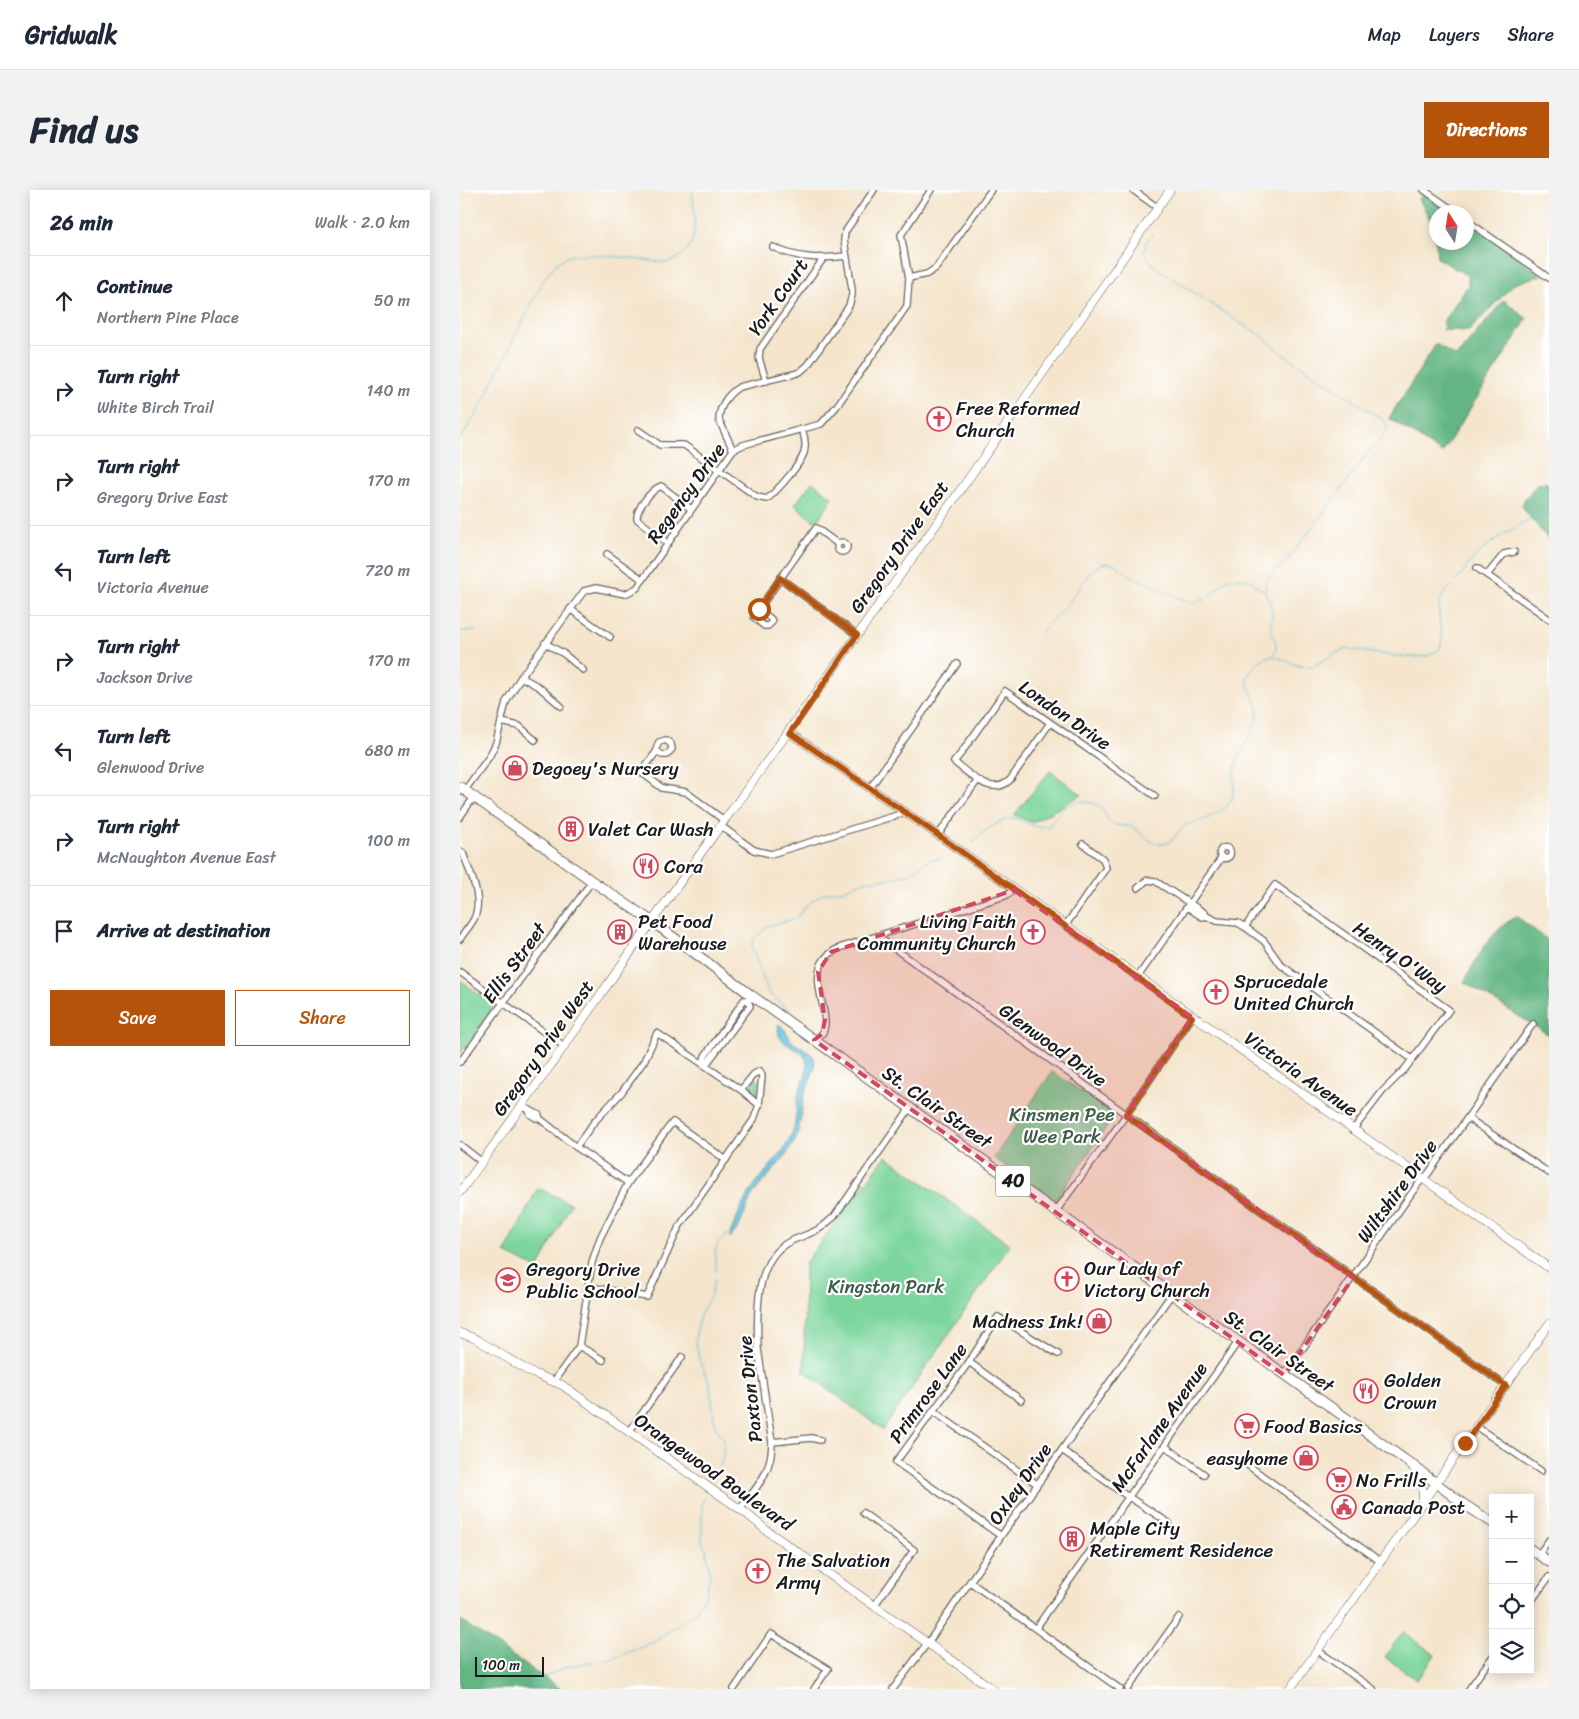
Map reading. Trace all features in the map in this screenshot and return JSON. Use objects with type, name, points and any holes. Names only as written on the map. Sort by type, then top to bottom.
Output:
[{"type":"main road","name":"St. Clair Street","points":[[463,789],[653,922],[750,1000],[784,1018],[1489,1520]]},
{"type":"main road","points":[[1534,1551],[1549,1562]]},
{"type":"street","points":[[733,450],[719,420],[720,409],[732,392],[739,387],[794,374],[805,369],[847,310],[852,295],[844,240],[845,232],[874,190]]},
{"type":"street","name":"Regency Drive","points":[[463,789],[489,757],[496,743],[506,702],[521,677],[584,591],[596,588],[624,594],[637,588],[733,450],[743,445],[821,424],[836,407],[904,312],[909,298],[909,278],[901,235],[931,190]]},
{"type":"street","points":[[909,278],[927,274],[934,270],[991,190]]},
{"type":"street","points":[[1133,190],[1158,208]]},
{"type":"street","name":"Gregory Drive East","points":[[653,922],[790,733],[1170,190]]},
{"type":"street","points":[[1424,190],[1446,205]]},
{"type":"street","points":[[1474,226],[1549,278]]},
{"type":"street","name":"York Court","points":[[773,247],[796,256],[823,259],[846,256]]},
{"type":"street","name":"York Court","points":[[766,381],[759,358],[760,352],[823,259]]},
{"type":"street","points":[[638,430],[660,445],[684,446],[756,498],[767,499],[778,491],[804,454],[805,444],[802,430]]},
{"type":"street","points":[[667,543],[636,519],[636,513],[656,488],[661,486],[691,509]]},
{"type":"street","points":[[759,609],[816,528],[838,544]]},
{"type":"street","points":[[1487,575],[1504,554],[1514,552]]},
{"type":"street","points":[[607,554],[643,580]]},
{"type":"street","points":[[1477,568],[1547,618],[1549,611]]},
{"type":"street","points":[[780,578],[857,635]]},
{"type":"street","points":[[570,609],[610,637]]},
{"type":"street","points":[[545,643],[564,654],[583,670]]},
{"type":"street","points":[[870,788],[957,664]]},
{"type":"street","points":[[521,677],[539,688],[560,706]]},
{"type":"street","name":"London Drive","points":[[978,780],[954,762],[1005,691],[1155,796]]},
{"type":"street","points":[[500,722],[519,726],[535,740]]},
{"type":"street","points":[[938,835],[978,780],[988,786],[996,787],[1008,782],[1050,723]]},
{"type":"street","name":"Victoria Avenue","points":[[790,733],[938,835],[1192,1017],[1549,1268]]},
{"type":"street","points":[[657,750],[641,772],[662,788],[686,792],[754,850],[771,854],[904,813]]},
{"type":"street","points":[[460,817],[474,797]]},
{"type":"street","points":[[1065,926],[1106,868],[1103,859],[1083,844]]},
{"type":"street","points":[[460,851],[463,853],[478,895],[478,907],[474,919],[460,939]]},
{"type":"street","points":[[1137,978],[1222,857]]},
{"type":"street","points":[[1138,888],[1142,882],[1151,880],[1189,904],[1194,904],[1205,912],[1206,916],[1217,921],[1238,923],[1245,927],[1264,941],[1281,965],[1412,1059]]},
{"type":"street","name":"Ellis Street","points":[[460,1062],[592,881]]},
{"type":"street","name":"Henry O'Way","points":[[1245,927],[1275,885],[1449,1010],[1401,1074],[1382,1092],[1353,1130]]},
{"type":"street","points":[[814,1040],[822,1034],[825,1024],[818,972],[822,961],[836,949],[1005,896],[1014,890]]},
{"type":"street","name":"Gregory Drive West","points":[[460,1192],[525,1108],[564,1046],[653,922]]},
{"type":"street","name":"Glenwood Drive","points":[[877,936],[1506,1386]]},
{"type":"street","points":[[460,972],[564,1046]]},
{"type":"street","points":[[703,1064],[705,1056],[744,1000],[750,1000]]},
{"type":"street","points":[[1056,1212],[1126,1115],[1192,1017]]},
{"type":"street","name":"Wiltshire Drive","points":[[1284,1375],[1533,1024]]},
{"type":"street","points":[[576,1147],[594,1122],[620,1095],[644,1061],[657,1033],[759,1105]]},
{"type":"street","points":[[590,1287],[647,1297],[679,1227],[754,1119],[759,1105],[762,1076],[760,1071],[754,1074],[740,1090]]},
{"type":"street","points":[[525,1108],[539,1115],[539,1118],[576,1147],[628,1183]]},
{"type":"street","name":"Paxton Drive","points":[[740,1509],[762,1481],[772,1455],[772,1442],[758,1350],[760,1291],[767,1264],[774,1254],[786,1243],[822,1227],[834,1217],[910,1108]]},
{"type":"street","points":[[1468,1118],[1549,1173]]},
{"type":"street","points":[[554,1381],[579,1346],[596,1250],[628,1183],[673,1122],[726,1160]]},
{"type":"street","points":[[460,1145],[482,1162]]},
{"type":"street","name":"Oxley Drive","points":[[893,1689],[928,1643],[1171,1295]]},
{"type":"street","name":"Primrose Lane","points":[[1001,1536],[896,1462],[969,1362],[998,1316],[1058,1354]]},
{"type":"street","points":[[1290,1689],[1549,1324]]},
{"type":"street","name":"Orangewood Boulevard","points":[[460,1333],[476,1339],[530,1372],[554,1381],[740,1509],[992,1689]]},
{"type":"street","name":"McFarlane Avenue","points":[[1036,1628],[1238,1342]]},
{"type":"street","points":[[579,1346],[603,1360]]},
{"type":"street","points":[[629,1432],[682,1357]]},
{"type":"street","points":[[969,1362],[1021,1400]]},
{"type":"street","points":[[933,1411],[1038,1484]]},
{"type":"street","points":[[1477,1427],[1541,1470]]},
{"type":"street","points":[[772,1442],[811,1438],[820,1440]]},
{"type":"street","points":[[1165,1446],[1204,1474]]},
{"type":"street","points":[[1062,1450],[1169,1523]]},
{"type":"street","points":[[1410,1464],[1420,1476],[1422,1482],[1422,1504]]},
{"type":"street","points":[[1249,1466],[1381,1562]]},
{"type":"street","points":[[863,1513],[914,1550],[874,1606]]},
{"type":"street","points":[[1539,1554],[1549,1540]]},
{"type":"street","points":[[1534,1598],[1549,1577]]},
{"type":"street","points":[[970,1582],[1120,1689]]},
{"type":"street","points":[[1128,1689],[1179,1617]]},
{"type":"street","points":[[734,1689],[772,1634],[828,1669],[814,1689]]},
{"type":"street","points":[[1317,1650],[1373,1689]]},
{"type":"street","points":[[1469,1689],[1489,1662]]},
{"type":"highlighted area","points":[[1014,890],[1192,1017],[1126,1115],[1353,1278],[1284,1375],[814,1040],[822,1034],[825,1020],[818,972],[831,952]]},
{"type":"green space","points":[[1426,191],[1447,205],[1429,205],[1429,218],[1419,199]]},
{"type":"green space","points":[[1474,224],[1541,275],[1514,284],[1469,331],[1443,330],[1444,320],[1468,285],[1468,276],[1437,258],[1436,250],[1474,250]]},
{"type":"green space","points":[[1504,300],[1527,319],[1442,453],[1389,418],[1436,344],[1456,357]]},
{"type":"green space","points":[[812,482],[833,498],[818,520],[814,521],[795,505]]},
{"type":"green space","points":[[1544,482],[1549,484],[1549,540],[1522,505],[1537,484]]},
{"type":"green space","points":[[1050,771],[1082,795],[1031,822],[1014,815]]},
{"type":"green space","points":[[1516,916],[1549,941],[1549,1035],[1464,982],[1492,937]]},
{"type":"green space","points":[[460,980],[494,1006],[460,1054]]},
{"type":"green space","name":"Kinsmen Pee Wee Park","points":[[1052,1072],[1116,1114],[1055,1201],[994,1158]]},
{"type":"green space","points":[[755,1078],[759,1081],[755,1097],[747,1091]]},
{"type":"green space","name":"Kingston Park","points":[[886,1156],[1010,1245],[883,1430],[804,1371],[805,1263]]},
{"type":"green space","points":[[538,1188],[571,1204],[538,1269],[505,1253]]},
{"type":"green space","points":[[460,1620],[561,1689],[460,1689]]},
{"type":"green space","points":[[1403,1632],[1435,1655],[1417,1680],[1385,1657]]},
{"type":"water","points":[[779,1024],[794,1043],[814,1057],[815,1067],[804,1095],[796,1139],[787,1154],[752,1195],[739,1227],[730,1238],[748,1195],[788,1143],[796,1119],[798,1097],[807,1064],[803,1055],[780,1037],[778,1032]]},
{"type":"waterway","points":[[460,439],[477,413],[543,281],[556,264],[567,257],[576,255],[601,255],[667,263],[678,258],[686,251],[694,233],[692,190]]},
{"type":"waterway","points":[[1153,235],[1146,242],[1144,253],[1154,266],[1258,333],[1280,352],[1382,419],[1388,427],[1287,560],[1272,574],[1266,583],[1265,590],[1272,610],[1271,629],[1276,644],[1273,655]]},
{"type":"waterway","points":[[972,842],[989,828],[1004,820],[1020,820],[1038,827],[1050,825],[1061,810],[1079,802],[1093,803],[1100,807],[1112,824],[1132,827],[1149,840],[1157,843],[1165,844],[1169,842],[1184,826],[1210,817],[1222,810],[1230,802],[1237,762],[1254,728],[1258,714],[1257,704],[1248,684],[1249,674],[1262,659],[1276,657],[1296,665],[1311,666],[1349,649],[1404,657],[1432,654],[1438,650],[1442,639],[1439,616],[1440,602],[1470,562],[1485,547],[1503,535],[1535,516],[1549,512]]},
{"type":"waterway","points":[[1039,634],[1068,604],[1090,572],[1101,564],[1114,564],[1133,577],[1189,602],[1205,599],[1226,581],[1234,578],[1244,578],[1264,590]]},
{"type":"waterway","points":[[460,631],[475,631]]},
{"type":"waterway","points":[[787,1015],[788,1009],[769,994],[753,951],[754,939],[767,926],[795,919],[809,903],[823,894],[841,891],[864,881],[893,878],[910,873],[929,860],[942,858]]},
{"type":"waterway","points":[[716,1271],[715,1258],[717,1246],[730,1232]]},
{"type":"waterway","points":[[709,1480],[720,1466],[723,1456],[724,1438],[716,1428],[710,1385],[699,1359],[695,1340],[700,1315],[710,1297],[715,1279]]},
{"type":"waterway","points":[[529,1689],[540,1679],[564,1668],[588,1662],[607,1661],[654,1642],[695,1612],[707,1592],[710,1572],[706,1549],[702,1542],[702,1505],[704,1497]]},
{"type":"place","name":"Free Reformed Church","points":[[939,419]]},
{"type":"place","name":"Degoey's Nursery","points":[[515,768]]},
{"type":"place","name":"Valet Car Wash","points":[[571,829]]},
{"type":"place","name":"Cora","points":[[646,866]]},
{"type":"place","name":"Pet Food Warehouse","points":[[620,932]]},
{"type":"place","name":"Living Faith Community Church","points":[[1033,932]]},
{"type":"place","name":"Sprucedale United Church","points":[[1216,992]]},
{"type":"place","name":"Our Lady of Victory Church","points":[[1067,1279]]},
{"type":"place","name":"Gregory Drive Public School","points":[[508,1280]]},
{"type":"place","name":"Madness Ink!","points":[[1099,1321]]},
{"type":"place","name":"Golden Crown","points":[[1366,1391]]},
{"type":"place","name":"Food Basics","points":[[1247,1426]]},
{"type":"place","name":"easyhome","points":[[1306,1458]]},
{"type":"place","name":"No Frills","points":[[1339,1480]]},
{"type":"place","name":"Canada Post","points":[[1344,1507]]},
{"type":"place","name":"Maple City Retirement Residence","points":[[1072,1539]]},
{"type":"place","name":"The Salvation Army","points":[[758,1571]]},
{"type":"route","points":[[759,609],[780,578],[857,635],[790,733],[938,835],[1192,1017],[1126,1115],[1506,1386],[1465,1443]]}]
